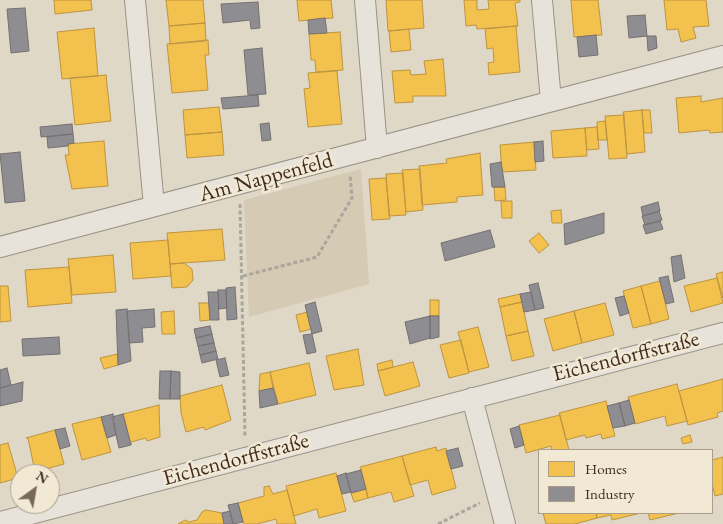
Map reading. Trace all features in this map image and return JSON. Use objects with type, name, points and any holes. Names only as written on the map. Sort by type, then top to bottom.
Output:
[{"type":"street","points":[[135,0],[154,206]]},
{"type":"street","points":[[365,0],[376,148]]},
{"type":"street","points":[[542,0],[551,101]]},
{"type":"street","name":"Am Nappenfeld","points":[[0,247],[723,56]]},
{"type":"street","name":"Eichendorffstraße","points":[[0,522],[723,333]]},
{"type":"street","points":[[472,398],[505,524]]},
{"type":"path","points":[[243,276],[317,257],[352,198],[348,156]]},
{"type":"path","points":[[240,185],[246,458]]},
{"type":"path","points":[[438,524],[498,494]]},
{"type":"shaded area","points":[[361,169],[369,284],[249,317],[244,200]]},
{"type":"building: Homes","points":[[54,0],[91,0],[92,10],[55,14]]},
{"type":"building: Homes","points":[[166,0],[203,0],[205,23],[169,26]]},
{"type":"building: Homes","points":[[297,0],[331,0],[333,18],[299,21]]},
{"type":"building: Homes","points":[[386,0],[422,0],[424,28],[388,31]]},
{"type":"building: Homes","points":[[464,0],[477,0],[477,10],[489,9],[488,0],[520,0],[520,2],[515,3],[518,26],[477,29],[476,25],[466,26]]},
{"type":"building: Homes","points":[[571,0],[598,0],[602,35],[574,37]]},
{"type":"building: Homes","points":[[664,0],[706,0],[709,26],[693,27],[696,38],[681,42],[678,29],[667,30]]},
{"type":"building: Homes","points":[[205,23],[206,41],[170,44],[169,26]]},
{"type":"building: Homes","points":[[516,26],[520,72],[489,75],[488,63],[494,62],[493,48],[487,49],[485,29]]},
{"type":"building: Homes","points":[[94,28],[98,76],[62,79],[57,32]]},
{"type":"building: Homes","points":[[409,29],[411,50],[391,52],[389,31]]},
{"type":"building: Homes","points":[[340,32],[343,70],[316,72],[315,60],[311,60],[309,34]]},
{"type":"building: Homes","points":[[208,40],[209,55],[205,55],[208,90],[172,93],[167,44]]},
{"type":"building: Homes","points":[[443,59],[446,96],[413,96],[413,102],[395,103],[392,71],[410,70],[411,75],[426,74],[424,61]]},
{"type":"building: Homes","points":[[337,71],[342,124],[308,127],[304,89],[310,88],[308,73]]},
{"type":"building: Homes","points":[[106,75],[111,121],[75,125],[70,78]]},
{"type":"building: Homes","points":[[701,96],[701,102],[723,98],[723,132],[710,133],[709,130],[679,133],[676,98]]},
{"type":"building: Homes","points":[[219,107],[222,132],[185,135],[183,110]]},
{"type":"building: Homes","points":[[642,110],[650,110],[652,133],[644,133]]},
{"type":"building: Homes","points":[[642,110],[645,152],[627,154],[623,112]]},
{"type":"building: Homes","points":[[624,115],[627,158],[609,159],[605,116]]},
{"type":"building: Homes","points":[[605,121],[607,140],[598,140],[597,122]]},
{"type":"building: Homes","points":[[597,127],[599,149],[587,150],[585,128]]},
{"type":"building: Homes","points":[[585,128],[587,156],[553,158],[551,131]]},
{"type":"building: Homes","points":[[222,132],[224,155],[187,158],[185,135]]},
{"type":"building: Homes","points":[[104,141],[108,186],[72,189],[65,155],[69,155],[68,144]]},
{"type":"building: Homes","points":[[534,142],[536,170],[502,172],[500,145]]},
{"type":"building: Homes","points":[[480,153],[483,195],[457,197],[457,202],[422,205],[419,166],[447,163],[446,159]]},
{"type":"building: Homes","points":[[420,169],[423,210],[406,212],[402,170]]},
{"type":"building: Homes","points":[[403,173],[406,215],[389,216],[386,174]]},
{"type":"building: Homes","points":[[386,178],[390,219],[372,220],[369,179]]},
{"type":"building: Homes","points":[[494,187],[505,187],[506,200],[495,201]]},
{"type":"building: Homes","points":[[501,201],[512,201],[512,218],[502,218]]},
{"type":"building: Homes","points":[[561,210],[562,223],[552,223],[551,211]]},
{"type":"building: Homes","points":[[222,229],[225,260],[170,264],[167,233]]},
{"type":"building: Homes","points":[[539,233],[549,245],[539,253],[529,241]]},
{"type":"building: Homes","points":[[168,240],[171,276],[133,279],[130,243]]},
{"type":"building: Homes","points":[[113,255],[116,292],[72,295],[68,259]]},
{"type":"building: Homes","points":[[184,263],[192,269],[193,280],[187,287],[172,288],[170,264]]},
{"type":"building: Homes","points":[[69,267],[72,303],[28,307],[25,270]]},
{"type":"building: Homes","points":[[723,272],[723,298],[716,274]]},
{"type":"building: Homes","points":[[717,278],[723,303],[691,312],[684,286]]},
{"type":"building: Homes","points":[[660,281],[669,319],[651,324],[641,286]]},
{"type":"building: Homes","points":[[0,286],[8,286],[11,321],[0,322]]},
{"type":"building: Homes","points":[[641,286],[651,324],[633,328],[623,291]]},
{"type":"building: Homes","points":[[520,294],[522,302],[500,307],[498,299]]},
{"type":"building: Homes","points":[[430,300],[439,300],[439,316],[430,316]]},
{"type":"building: Homes","points":[[522,302],[528,331],[506,336],[500,307]]},
{"type":"building: Homes","points":[[199,303],[209,303],[210,320],[200,321]]},
{"type":"building: Homes","points":[[605,303],[614,335],[582,343],[574,311]]},
{"type":"building: Homes","points":[[174,311],[175,334],[162,334],[161,312]]},
{"type":"building: Homes","points":[[574,311],[582,343],[553,351],[544,319]]},
{"type":"building: Homes","points":[[307,312],[311,329],[300,332],[296,315]]},
{"type":"building: Homes","points":[[478,327],[489,367],[469,372],[458,332]]},
{"type":"building: Homes","points":[[528,331],[534,356],[512,361],[506,336]]},
{"type":"building: Homes","points":[[461,340],[469,373],[449,378],[440,345]]},
{"type":"building: Homes","points":[[358,349],[364,385],[334,390],[326,356]]},
{"type":"building: Homes","points":[[118,354],[118,365],[104,369],[100,358]]},
{"type":"building: Homes","points":[[392,360],[393,367],[378,371],[377,364]]},
{"type":"building: Homes","points":[[413,362],[420,386],[385,396],[378,371]]},
{"type":"building: Homes","points":[[309,363],[316,395],[278,404],[270,372]]},
{"type":"building: Homes","points":[[270,372],[273,388],[259,391],[260,374]]},
{"type":"building: Homes","points":[[723,379],[723,411],[717,413],[718,417],[688,425],[679,391]]},
{"type":"building: Homes","points":[[677,384],[687,421],[667,426],[665,416],[635,424],[628,397]]},
{"type":"building: Homes","points":[[222,385],[231,420],[205,430],[204,427],[186,432],[181,413],[180,396]]},
{"type":"building: Homes","points":[[606,401],[615,436],[602,439],[601,434],[586,438],[585,435],[566,440],[559,413]]},
{"type":"building: Homes","points":[[159,405],[160,437],[147,441],[146,438],[131,442],[131,445],[123,414]]},
{"type":"building: Homes","points":[[560,415],[569,449],[552,449],[551,446],[526,453],[519,425]]},
{"type":"building: Homes","points":[[101,417],[111,452],[82,460],[72,424]]},
{"type":"building: Homes","points":[[55,430],[64,464],[33,464],[28,438],[26,438]]},
{"type":"building: Homes","points":[[690,435],[692,442],[683,444],[681,438]]},
{"type":"building: Homes","points":[[8,443],[14,464],[10,464],[10,480],[0,483],[0,445]]},
{"type":"building: Homes","points":[[436,447],[437,451],[446,448],[456,488],[432,495],[428,480],[410,485],[402,456]]},
{"type":"building: Homes","points":[[402,456],[414,496],[394,502],[391,492],[368,498],[360,467]]},
{"type":"building: Homes","points":[[723,457],[723,494],[715,496],[713,488],[713,460]]},
{"type":"building: Homes","points":[[336,473],[346,511],[319,518],[317,509],[294,516],[286,486]]},
{"type":"building: Homes","points":[[269,486],[273,494],[287,490],[296,524],[277,524],[276,519],[257,524],[244,524],[238,503],[264,496],[264,487]]},
{"type":"building: Homes","points":[[366,489],[368,498],[354,502],[351,493]]},
{"type":"building: Homes","points":[[206,510],[222,513],[224,524],[178,524],[185,520],[189,522],[197,520],[202,512]]},
{"type":"building: Homes","points":[[543,514],[596,514],[597,518],[575,524],[546,524]]},
{"type":"building: Homes","points":[[596,514],[637,514],[612,520],[611,515],[597,518]]},
{"type":"building: Homes","points":[[648,514],[675,514],[650,520]]},
{"type":"building: Industry","points":[[258,2],[260,28],[251,29],[250,20],[223,23],[221,4]]},
{"type":"building: Industry","points":[[25,8],[29,51],[11,53],[7,9]]},
{"type":"building: Industry","points":[[645,15],[647,36],[629,38],[627,16]]},
{"type":"building: Industry","points":[[325,18],[327,33],[309,34],[308,20]]},
{"type":"building: Industry","points":[[596,35],[598,55],[579,57],[577,37]]},
{"type":"building: Industry","points":[[647,36],[656,36],[657,48],[648,51]]},
{"type":"building: Industry","points":[[262,48],[266,94],[248,95],[244,50]]},
{"type":"building: Industry","points":[[258,95],[259,106],[223,109],[221,98]]},
{"type":"building: Industry","points":[[269,123],[271,140],[262,141],[260,124]]},
{"type":"building: Industry","points":[[72,124],[73,134],[41,137],[40,127]]},
{"type":"building: Industry","points":[[73,134],[74,143],[68,144],[68,146],[48,148],[47,137]]},
{"type":"building: Industry","points":[[543,141],[544,161],[535,162],[534,142]]},
{"type":"building: Industry","points":[[20,152],[25,201],[5,203],[0,154]]},
{"type":"building: Industry","points":[[501,162],[505,187],[492,187],[490,164]]},
{"type":"building: Industry","points":[[658,202],[660,211],[643,216],[641,207]]},
{"type":"building: Industry","points":[[659,211],[662,220],[645,225],[642,216]]},
{"type":"building: Industry","points":[[604,213],[604,233],[565,245],[564,224]]},
{"type":"building: Industry","points":[[660,221],[663,229],[646,234],[643,225]]},
{"type":"building: Industry","points":[[490,230],[495,247],[445,261],[441,243]]},
{"type":"building: Industry","points":[[681,255],[685,278],[674,282],[671,257]]},
{"type":"building: Industry","points":[[668,276],[674,302],[666,304],[659,278]]},
{"type":"building: Industry","points":[[538,283],[544,308],[535,310],[529,285]]},
{"type":"building: Industry","points":[[235,287],[237,319],[227,320],[226,288]]},
{"type":"building: Industry","points":[[218,290],[226,290],[227,308],[219,309]]},
{"type":"building: Industry","points":[[208,292],[218,292],[219,320],[210,320]]},
{"type":"building: Industry","points":[[531,292],[535,310],[524,312],[520,294]]},
{"type":"building: Industry","points":[[624,296],[629,313],[620,316],[615,298]]},
{"type":"building: Industry","points":[[315,302],[322,331],[312,334],[305,305]]},
{"type":"building: Industry","points":[[127,309],[131,361],[118,365],[116,310]]},
{"type":"building: Industry","points":[[154,309],[155,327],[142,328],[143,342],[129,343],[127,311]]},
{"type":"building: Industry","points":[[430,316],[430,338],[410,344],[405,322]]},
{"type":"building: Industry","points":[[430,316],[439,316],[439,337],[430,339]]},
{"type":"building: Industry","points":[[210,326],[212,334],[196,338],[194,329]]},
{"type":"building: Industry","points":[[212,334],[214,343],[198,346],[196,338]]},
{"type":"building: Industry","points":[[312,334],[316,352],[307,354],[303,335]]},
{"type":"building: Industry","points":[[59,337],[60,354],[23,356],[22,339]]},
{"type":"building: Industry","points":[[214,343],[216,351],[200,355],[198,346]]},
{"type":"building: Industry","points":[[216,351],[218,359],[202,363],[200,355]]},
{"type":"building: Industry","points":[[225,358],[229,375],[220,377],[216,360]]},
{"type":"building: Industry","points":[[7,368],[11,385],[0,388],[0,370]]},
{"type":"building: Industry","points":[[160,371],[171,371],[170,399],[159,399]]},
{"type":"building: Industry","points":[[171,371],[180,372],[180,399],[170,399]]},
{"type":"building: Industry","points":[[23,382],[22,401],[0,406],[0,388]]},
{"type":"building: Industry","points":[[273,388],[278,404],[260,408],[259,391]]},
{"type":"building: Industry","points":[[629,400],[635,423],[625,426],[619,403]]},
{"type":"building: Industry","points":[[619,403],[625,426],[613,428],[607,406]]},
{"type":"building: Industry","points":[[113,414],[116,435],[107,438],[101,417]]},
{"type":"building: Industry","points":[[123,414],[131,445],[119,448],[112,417]]},
{"type":"building: Industry","points":[[519,426],[524,445],[515,448],[510,429]]},
{"type":"building: Industry","points":[[65,428],[70,446],[60,449],[55,430]]},
{"type":"building: Industry","points":[[458,448],[463,466],[451,469],[446,451]]},
{"type":"building: Industry","points":[[361,470],[366,489],[351,493],[346,474]]},
{"type":"building: Industry","points":[[346,473],[351,492],[342,494],[337,476]]},
{"type":"building: Industry","points":[[238,503],[243,522],[233,524],[228,505]]},
{"type":"building: Industry","points":[[230,511],[233,524],[224,524],[222,513]]}]
